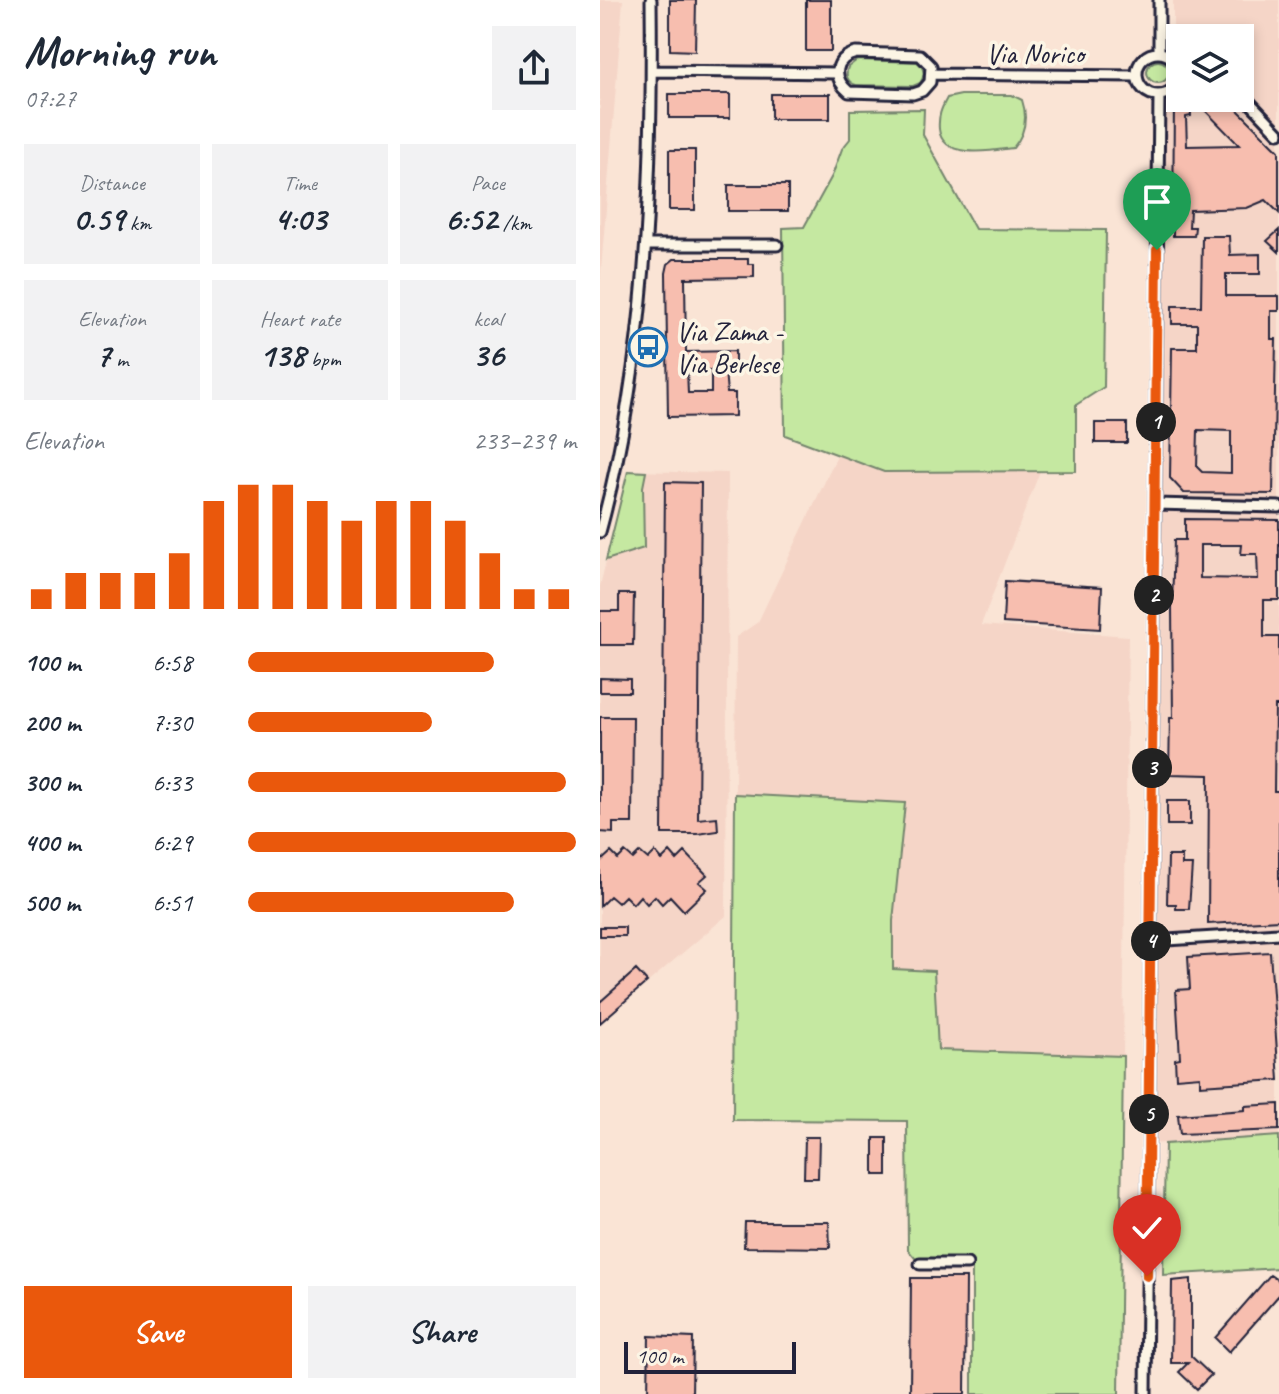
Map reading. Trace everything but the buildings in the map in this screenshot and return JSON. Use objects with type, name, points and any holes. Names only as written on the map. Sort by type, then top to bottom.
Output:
[{"type":"street","points":[[600,532],[610,496],[623,419],[647,245],[652,152],[651,0]]},
{"type":"street","points":[[1159,0],[1159,53]]},
{"type":"street","points":[[856,53],[920,55],[928,61],[932,74],[929,85],[918,93],[859,94],[845,89],[837,73],[843,58],[856,53]]},
{"type":"street","points":[[1159,99],[1142,87],[1137,76],[1140,62],[1145,57],[1159,53],[1166,55]]},
{"type":"street","points":[[652,71],[837,73]]},
{"type":"street","name":"Via Norico","points":[[932,74],[1137,76]]},
{"type":"street","points":[[1159,99],[1166,93]]},
{"type":"street","points":[[1146,1394],[1159,99]]},
{"type":"street","points":[[1254,107],[1279,133]]},
{"type":"street","points":[[647,245],[777,245]]},
{"type":"street","points":[[1155,504],[1279,507]]},
{"type":"street","points":[[1151,941],[1279,933]]},
{"type":"street","points":[[920,1264],[967,1264]]},
{"type":"shaded area","points":[[600,0],[623,0],[600,282]]},
{"type":"shaded area","points":[[1173,0],[1279,0],[1279,1136],[1149,1144],[1159,96],[1166,92],[1166,112],[1254,112],[1254,24],[1173,24]]},
{"type":"shaded area","points":[[838,454],[889,472],[1040,471],[981,625],[1128,636],[1123,1056],[938,1051],[934,972],[893,969],[893,921],[905,804],[735,794],[736,637],[758,622]]},
{"type":"shaded area","points":[[628,471],[728,473],[726,916],[600,1023],[600,586]]},
{"type":"green space","points":[[857,60],[917,62],[924,74],[920,83],[913,86],[856,85],[849,80],[847,73],[848,67]]},
{"type":"green space","points":[[1150,64],[1166,64],[1166,80],[1158,83],[1150,80],[1147,72]]},
{"type":"green space","points":[[1012,95],[1022,100],[1024,126],[1013,148],[969,151],[949,145],[942,139],[939,124],[943,106],[947,98]]},
{"type":"green space","points":[[924,109],[923,135],[975,229],[1106,230],[1104,387],[1076,405],[1076,471],[884,472],[785,435],[783,228],[804,227],[832,176],[842,149],[850,139],[850,110]]},
{"type":"green space","points":[[628,471],[646,472],[643,487],[644,548],[606,560]]},
{"type":"green space","points":[[735,794],[905,803],[893,921],[893,969],[934,971],[938,1050],[1123,1056],[1119,1394],[972,1394],[972,1270],[967,1264],[920,1264],[908,1250],[907,1121],[733,1120]]},
{"type":"green space","points":[[1279,1136],[1279,1268],[1163,1275],[1165,1144]]},
{"type":"place","name":"Via Zama - Via Berlese","points":[[648,347]]},
{"type":"route","points":[[1147,1276],[1157,250]]}]
